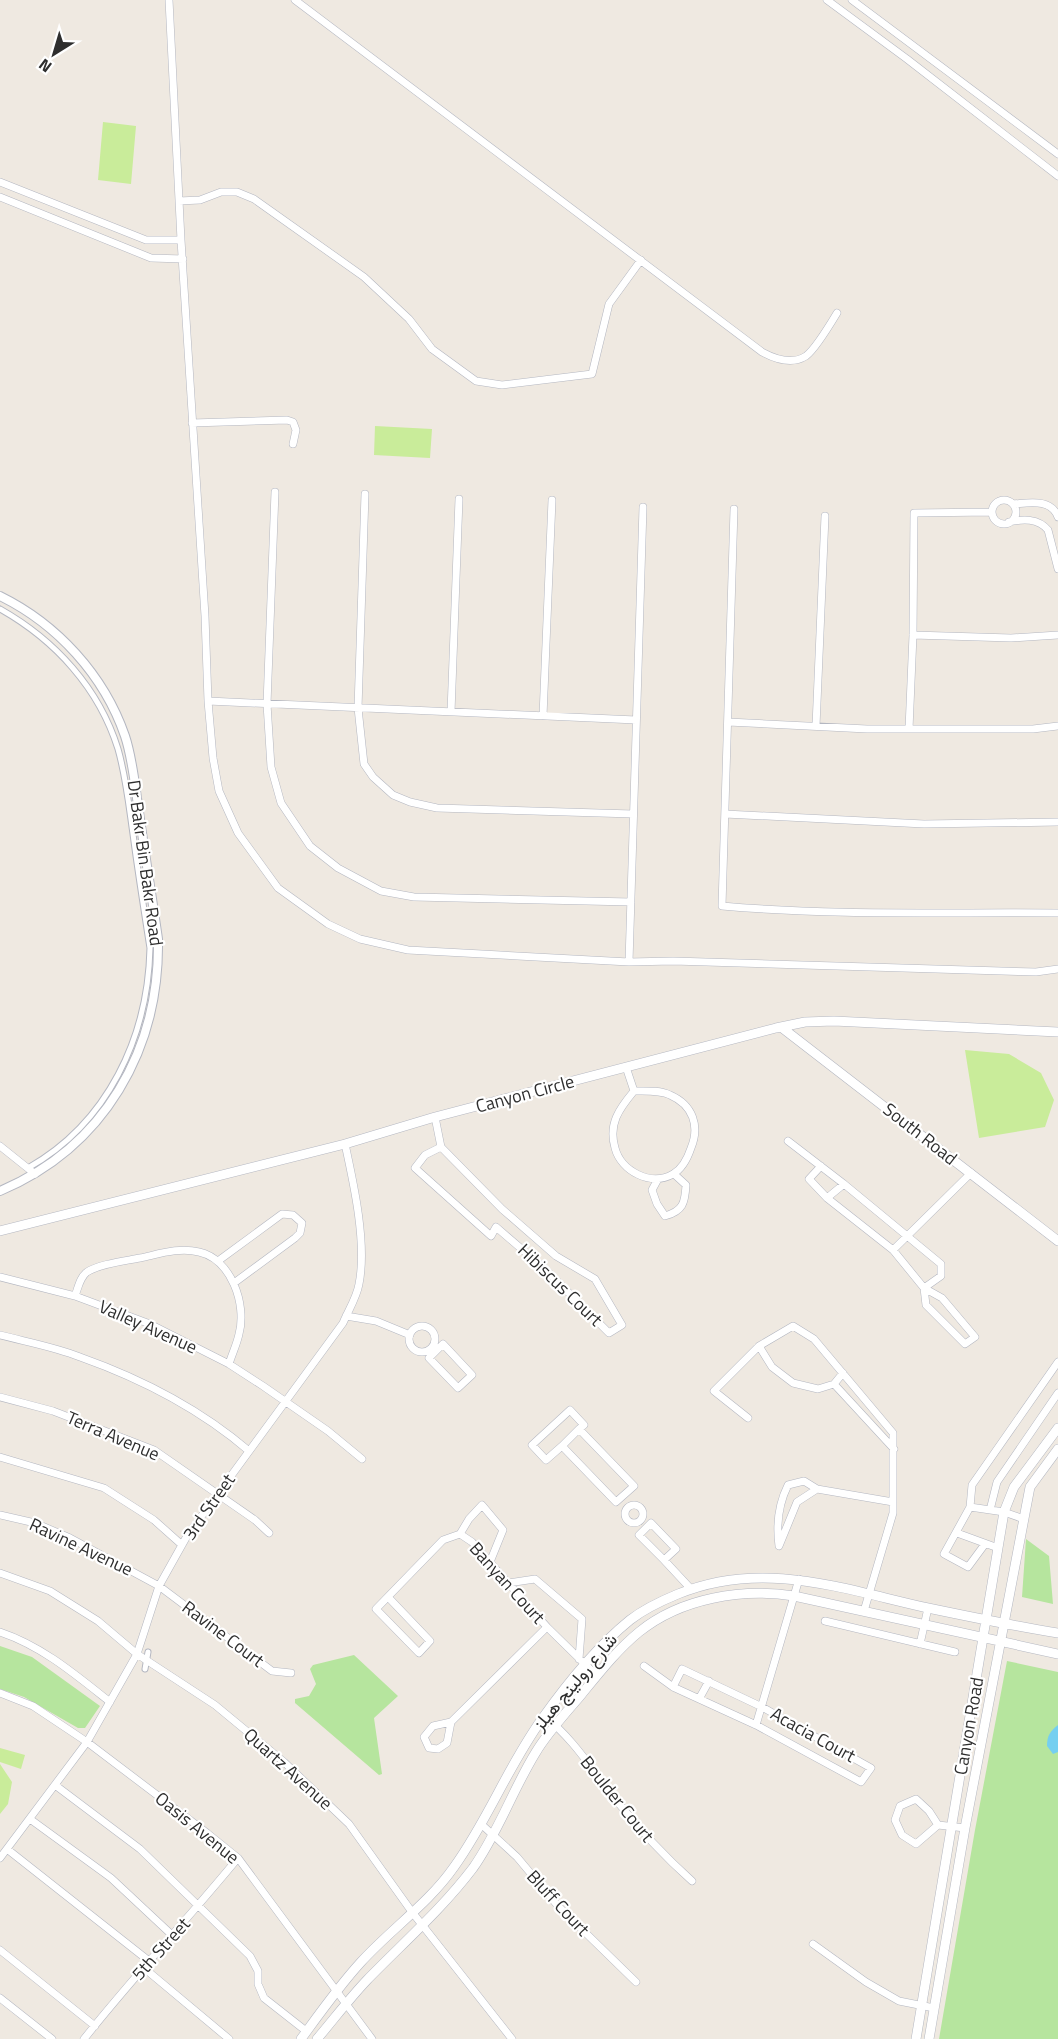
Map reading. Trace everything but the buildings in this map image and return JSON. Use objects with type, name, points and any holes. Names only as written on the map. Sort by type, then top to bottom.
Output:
[{"type":"main road","name":"Canyon Circle","points":[[0,1231],[345,1144],[626,1067],[805,1022],[834,1021],[1058,1032]]},
{"type":"main road","name":"South Road","points":[[781,1027],[1058,1241]]},
{"type":"main road","name":"Canyon Road","points":[[916,2039],[985,1637],[1004,1512],[1014,1487],[1058,1428]]},
{"type":"main road","name":"Canyon Road","points":[[929,2039],[965,1828],[1030,1487],[1058,1449]]},
{"type":"main road","name":"شارع رولينج هيلز","points":[[303,2035],[362,1961],[432,1894],[453,1868],[481,1824],[525,1742],[582,1663],[631,1619],[662,1601],[691,1589],[742,1577],[799,1579],[1004,1624],[1058,1633]]},
{"type":"main road","name":"شارع رولينج هيلز","points":[[317,2039],[346,2004],[442,1905],[465,1878],[480,1858],[531,1760],[556,1725],[597,1676],[640,1631],[670,1614],[695,1603],[746,1593],[771,1592],[1058,1654]]},
{"type":"street","points":[[169,0],[181,240],[213,758],[219,791],[238,833],[278,888],[328,924],[360,939],[408,950],[628,962],[673,961],[1036,972],[1058,969]]},
{"type":"street","points":[[295,0],[762,352],[775,359],[791,360],[807,356],[837,314]]},
{"type":"street","points":[[827,0],[907,58],[1058,176]]},
{"type":"street","points":[[852,0],[1058,154]]},
{"type":"street","points":[[0,182],[146,240],[181,240]]},
{"type":"street","points":[[180,201],[200,200],[221,192],[237,192],[254,198],[364,277],[408,319],[432,349],[454,366],[476,381],[502,385],[592,374],[609,304],[641,260]]},
{"type":"street","points":[[0,197],[151,258],[183,259]]},
{"type":"street","points":[[192,423],[286,420],[292,422],[296,430],[293,444]]},
{"type":"street","points":[[274,492],[267,704],[270,767],[281,803],[310,846],[338,868],[381,891],[414,897],[631,902]]},
{"type":"street","points":[[365,494],[358,708],[364,764],[373,777],[393,795],[410,802],[437,808],[633,814]]},
{"type":"street","points":[[451,712],[459,499]]},
{"type":"street","points":[[1058,518],[1056,512],[1048,505],[1039,502],[1013,504],[1003,499],[992,507],[996,521],[1000,523],[1022,519],[1037,521],[1045,526],[1058,569]]},
{"type":"street","points":[[543,716],[552,500]]},
{"type":"street","points":[[1009,522],[1016,513],[1013,504]]},
{"type":"street","points":[[628,962],[643,507]]},
{"type":"street","points":[[734,509],[722,906],[868,913],[1058,913]]},
{"type":"street","points":[[909,729],[913,635],[914,513],[992,512]]},
{"type":"street","points":[[816,726],[825,516]]},
{"type":"street","name":"Dr Bakr Bin Bakr Road","points":[[0,596],[45,624],[81,658],[118,718],[130,756],[158,939],[159,968],[155,993],[141,1044],[129,1074],[115,1097],[99,1119],[60,1156],[0,1191]]},
{"type":"street","points":[[0,609],[33,630],[63,657],[94,696],[112,733],[124,776],[150,948],[149,971],[141,1015],[130,1052],[120,1073],[92,1115],[71,1137],[31,1171],[0,1146]]},
{"type":"street","points":[[913,635],[1011,638],[1058,635]]},
{"type":"street","points":[[208,701],[636,720]]},
{"type":"street","points":[[728,722],[909,729],[1033,729],[1058,726]]},
{"type":"street","points":[[725,814],[924,824],[1058,822]]},
{"type":"street","points":[[626,1067],[634,1091]]},
{"type":"street","points":[[634,1091],[670,1094],[684,1104],[695,1122],[694,1140],[687,1159],[674,1174],[658,1179],[640,1177]]},
{"type":"street","points":[[634,1091],[621,1106],[611,1132],[616,1152],[630,1170],[652,1190],[665,1216],[676,1213],[685,1201],[686,1185],[674,1174]]},
{"type":"street","points":[[435,1118],[441,1147]]},
{"type":"street","points":[[788,1141],[908,1235],[941,1264],[942,1276],[924,1288]]},
{"type":"street","name":"3rd Street","points":[[0,1858],[87,1742],[138,1654],[159,1586],[182,1545],[346,1317],[359,1286],[362,1249],[345,1144]]},
{"type":"street","name":"Hibiscus Court","points":[[441,1147],[502,1209],[556,1256],[595,1279],[622,1324],[609,1333],[546,1270],[496,1227],[491,1236],[415,1168],[425,1155],[441,1147]]},
{"type":"street","points":[[821,1166],[809,1179],[827,1198],[893,1250],[924,1288],[942,1298],[975,1336],[965,1344],[926,1305],[924,1288]]},
{"type":"street","points":[[893,1250],[971,1173]]},
{"type":"street","points":[[652,1190],[658,1179]]},
{"type":"street","points":[[827,1198],[844,1184]]},
{"type":"street","points":[[218,1261],[282,1214],[293,1215],[302,1223],[300,1233],[295,1238],[234,1283]]},
{"type":"street","points":[[75,1296],[80,1280],[86,1272],[180,1250],[200,1252],[218,1261],[234,1283],[241,1313],[240,1333],[229,1364]]},
{"type":"street","name":"Valley Avenue","points":[[0,1277],[75,1296],[150,1324],[229,1364],[328,1431],[362,1459]]},
{"type":"street","points":[[346,1317],[376,1321],[410,1335]]},
{"type":"street","points":[[410,1335],[411,1343],[416,1350],[433,1350],[443,1344],[472,1375],[458,1388],[429,1358],[433,1350],[435,1336],[428,1327],[419,1326],[410,1335]]},
{"type":"street","points":[[748,1418],[714,1391],[759,1346],[793,1326],[814,1339],[893,1432],[893,1513],[864,1611]]},
{"type":"street","points":[[0,1335],[79,1356],[134,1378],[190,1407],[226,1431],[249,1451]]},
{"type":"street","points":[[759,1346],[772,1367],[793,1383],[818,1389],[834,1384],[843,1373]]},
{"type":"street","points":[[985,1544],[968,1567],[944,1554],[970,1507],[972,1485],[1058,1362]]},
{"type":"street","points":[[834,1384],[894,1449]]},
{"type":"street","points":[[990,1510],[997,1482],[1058,1393]]},
{"type":"street","name":"Terra Avenue","points":[[0,1397],[53,1412],[154,1450],[255,1520],[269,1533]]},
{"type":"street","points":[[570,1410],[584,1425],[562,1446],[546,1460],[532,1445],[570,1410]]},
{"type":"street","points":[[562,1446],[616,1502],[634,1486],[579,1429]]},
{"type":"street","points":[[0,1457],[104,1488],[154,1520],[182,1545]]},
{"type":"street","points":[[817,1489],[797,1502],[780,1546],[777,1529],[781,1500],[788,1485],[804,1481],[817,1489],[893,1502]]},
{"type":"street","points":[[621,1497],[629,1506]]},
{"type":"street","points":[[460,1534],[468,1519],[482,1505],[503,1530],[490,1562]]},
{"type":"street","points":[[638,1505],[642,1510],[644,1516],[640,1522],[634,1524],[626,1519],[625,1511],[629,1506],[638,1505]]},
{"type":"street","points":[[970,1507],[1004,1512],[1024,1519]]},
{"type":"street","name":"Ravine Avenue","points":[[0,1515],[35,1523],[53,1530],[107,1556],[159,1586]]},
{"type":"street","points":[[640,1522],[645,1530]]},
{"type":"street","points":[[664,1560],[676,1549],[651,1523],[639,1535],[691,1589]]},
{"type":"street","points":[[957,1533],[998,1548]]},
{"type":"street","name":"Banyan Court","points":[[388,1597],[443,1540],[460,1534],[472,1542],[547,1627],[597,1676]]},
{"type":"street","name":"Quartz Avenue","points":[[0,1573],[50,1591],[98,1621],[138,1654],[214,1706],[284,1762],[349,1824],[412,1912],[512,2039]]},
{"type":"street","points":[[508,1583],[536,1579],[582,1619],[582,1663]]},
{"type":"street","name":"Acacia Court","points":[[756,1725],[799,1579]]},
{"type":"street","name":"Ravine Court","points":[[159,1586],[272,1671],[291,1673]]},
{"type":"street","points":[[388,1597],[430,1641],[418,1653],[376,1609],[388,1597]]},
{"type":"street","points":[[920,1644],[928,1608]]},
{"type":"street","points":[[825,1622],[955,1652]]},
{"type":"street","points":[[451,1722],[447,1743],[438,1749],[429,1748],[424,1737],[433,1726],[451,1722],[547,1627]]},
{"type":"street","points":[[0,1632],[56,1660],[110,1702]]},
{"type":"street","points":[[145,1669],[148,1652]]},
{"type":"street","name":"Acacia Court","points":[[644,1666],[673,1687],[756,1725],[861,1782],[871,1768],[762,1707],[682,1669],[673,1687]]},
{"type":"street","points":[[699,1699],[709,1681]]},
{"type":"street","name":"Oasis Avenue","points":[[0,1693],[33,1706],[87,1742],[238,1858],[372,2039]]},
{"type":"street","name":"Boulder Court","points":[[544,1716],[556,1725],[585,1759],[642,1832],[692,1881]]},
{"type":"street","points":[[55,1785],[140,1849],[250,1956],[258,1971],[258,1984],[264,1998],[303,2035]]},
{"type":"street","points":[[938,1825],[916,1844],[902,1834],[895,1820],[900,1806],[916,1799],[929,1811],[938,1825],[965,1828]]},
{"type":"street","points":[[30,1819],[111,1878],[172,1936]]},
{"type":"street","name":"Bluff Court","points":[[481,1824],[517,1857],[558,1906],[636,1982]]},
{"type":"street","points":[[7,1849],[147,1964],[229,2039]]},
{"type":"street","name":"5th Street","points":[[84,2039],[238,1858]]},
{"type":"street","points":[[813,1944],[866,1982],[899,2001],[934,2008]]},
{"type":"street","points":[[0,1950],[95,2026]]},
{"type":"street","points":[[0,1998],[52,2039]]},
{"type":"green space","points":[[103,122],[136,126],[131,184],[98,180]]},
{"type":"green space","points":[[375,426],[432,429],[430,458],[374,455]]},
{"type":"green space","points":[[965,1050],[1009,1054],[1041,1073],[1054,1100],[1045,1127],[979,1138]]},
{"type":"green space","points":[[1026,1539],[1049,1556],[1053,1604],[1022,1597]]},
{"type":"green space","points":[[0,1646],[32,1657],[100,1706],[85,1728],[78,1728],[24,1697],[0,1689]]},
{"type":"green space","points":[[354,1655],[398,1696],[374,1718],[382,1774],[379,1775],[295,1703],[295,1699],[309,1696],[316,1684],[310,1669],[313,1665]]},
{"type":"green space","points":[[1007,1661],[1058,1672],[1058,2039],[939,2039],[975,1830]]},
{"type":"green space","points":[[0,1748],[25,1755],[21,1769],[0,1762]]},
{"type":"green space","points":[[0,1764],[12,1782],[8,1804],[0,1814]]},
{"type":"water","points":[[1058,1725],[1058,1752],[1053,1754],[1047,1746],[1048,1739]]}]
